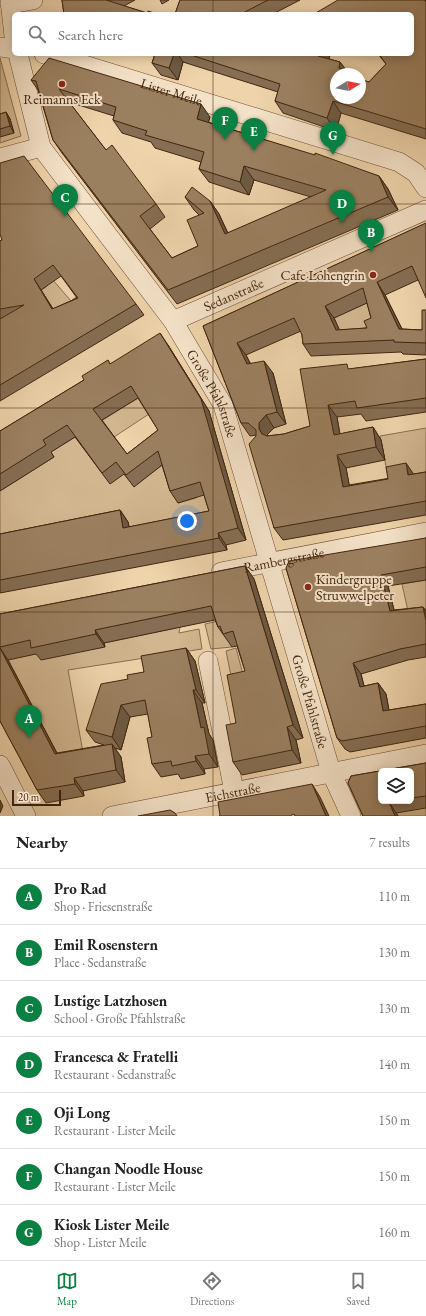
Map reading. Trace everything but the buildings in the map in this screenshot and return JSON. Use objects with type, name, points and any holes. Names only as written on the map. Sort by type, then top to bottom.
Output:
[{"type":"street","points":[[12,19],[10,2],[33,0]]},
{"type":"street","points":[[0,47],[12,49]]},
{"type":"street","name":"Große Pfahlstraße","points":[[18,56],[41,147],[173,321],[223,405],[245,449],[269,563],[331,772],[351,816]]},
{"type":"street","name":"Lister Meile","points":[[52,56],[399,162],[416,173],[426,188]]},
{"type":"street","points":[[0,158],[41,147]]},
{"type":"street","name":"Sedanstraße","points":[[173,321],[426,210]]},
{"type":"street","name":"Rambergstraße","points":[[200,576],[426,532]]},
{"type":"street","points":[[208,661],[234,791]]},
{"type":"street","name":"Eichstraße","points":[[112,816],[195,808],[234,791],[426,754]]},
{"type":"street","points":[[0,765],[26,816]]},
{"type":"shaded area","points":[[0,58],[21,136],[0,143]]},
{"type":"shaded area","points":[[46,272],[71,301],[91,284],[60,320],[41,290],[46,287]]},
{"type":"shaded area","points":[[371,301],[383,329],[345,342],[334,318]]},
{"type":"shaded area","points":[[156,387],[149,414],[114,437],[124,474],[134,486],[172,458],[178,503],[196,498],[206,489],[217,523],[132,540],[128,522],[0,548],[0,491],[54,457],[51,452]]},
{"type":"shaded area","points":[[426,428],[426,486],[391,492],[380,436]]},
{"type":"shaded area","points":[[426,580],[426,618],[410,620],[402,584]]},
{"type":"shaded area","points":[[223,620],[232,647],[211,649],[205,624]]},
{"type":"shaded area","points":[[180,627],[179,633],[199,629],[202,649],[68,670],[85,763],[64,767],[13,669],[0,661],[39,653],[104,647],[104,643]]},
{"type":"shaded area","points":[[236,648],[245,682],[233,686],[226,651]]},
{"type":"shaded area","points":[[392,804],[406,804],[426,808],[426,816],[398,816]]},
{"type":"place","name":"Reimanns Eck","points":[[62,84]]},
{"type":"place","name":"Changan Noodle House","points":[[225,140]]},
{"type":"place","name":"Oji Long","points":[[254,151]]},
{"type":"place","name":"Kiosk Lister Meile","points":[[333,155]]},
{"type":"place","name":"Lustige Latzhosen","points":[[65,217]]},
{"type":"place","name":"Francesca & Fratelli","points":[[342,223]]},
{"type":"place","name":"Emil Rosenstern","points":[[371,252]]},
{"type":"place","name":"Cafe Lohengrin","points":[[373,275]]},
{"type":"place","name":"Kindergruppe Struwwelpeter","points":[[308,587]]},
{"type":"place","name":"Pro Rad","points":[[29,738]]}]
